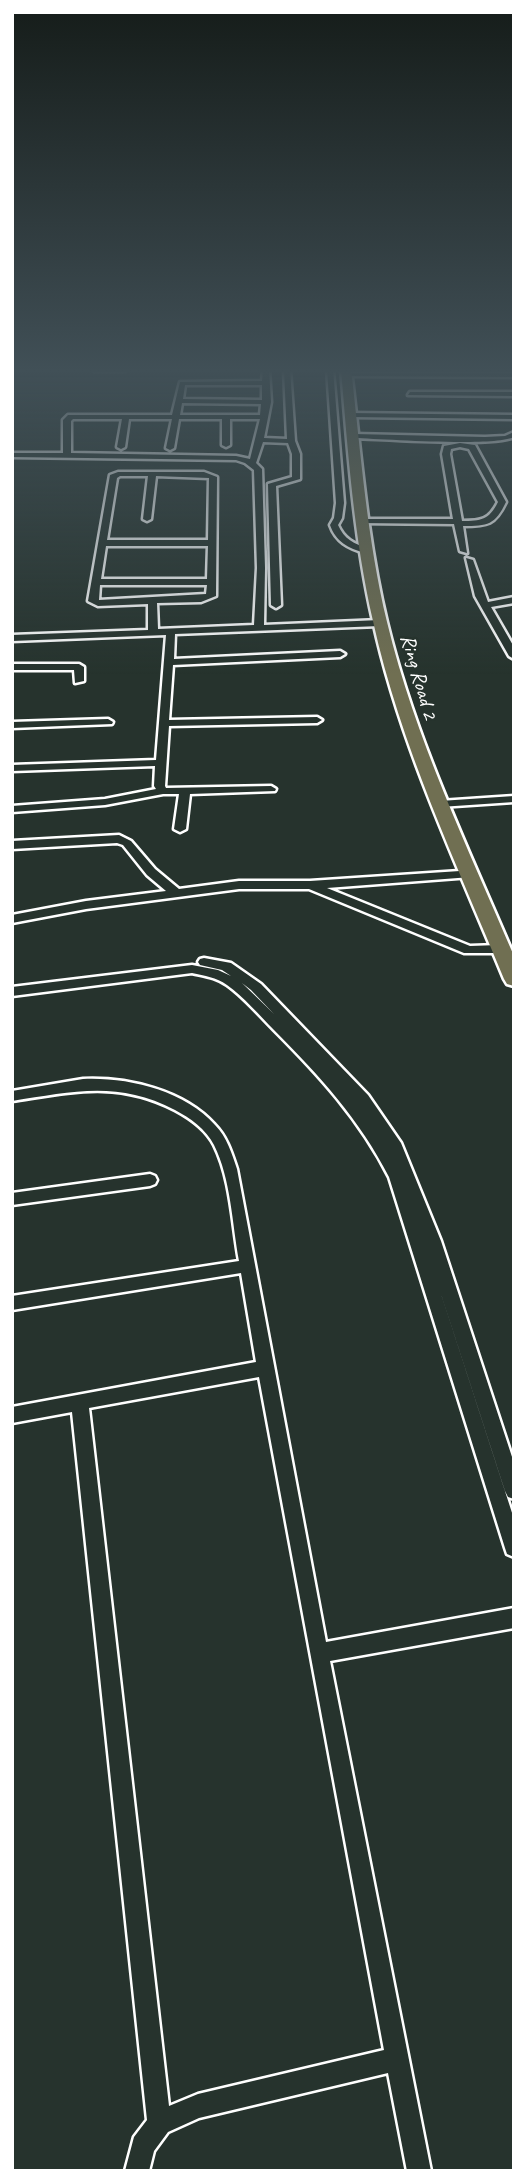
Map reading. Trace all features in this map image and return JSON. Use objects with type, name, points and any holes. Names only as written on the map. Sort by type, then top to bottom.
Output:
[{"type":"main road","name":"Ring Road 2","points":[[358,471],[365,550],[380,623],[416,745],[471,873],[499,949],[514,979]]},
{"type":"street","points":[[258,471],[262,552],[259,627]]},
{"type":"street","points":[[276,605],[272,484],[296,479],[296,471]]},
{"type":"street","points":[[338,471],[340,503],[334,525],[337,535],[344,542],[365,550]]},
{"type":"street","points":[[449,471],[467,556],[485,605],[514,656]]},
{"type":"street","points":[[363,521],[487,523],[494,520],[502,502],[485,471]]},
{"type":"street","points":[[126,473],[152,474],[204,474],[213,477],[211,596],[97,604],[93,601],[113,477],[126,473]]},
{"type":"street","points":[[147,519],[152,474]]},
{"type":"street","points":[[103,543],[213,543]]},
{"type":"street","points":[[96,582],[212,582]]},
{"type":"street","points":[[485,605],[514,600]]},
{"type":"street","points":[[152,601],[153,632]]},
{"type":"street","points":[[12,638],[380,623]]},
{"type":"street","points":[[163,791],[159,786],[160,763],[171,631]]},
{"type":"street","points":[[170,662],[340,654]]},
{"type":"street","points":[[12,667],[79,667],[79,681]]},
{"type":"street","points":[[164,723],[317,720]]},
{"type":"street","points":[[12,725],[108,722]]},
{"type":"street","points":[[12,768],[160,763]]},
{"type":"street","points":[[12,809],[105,802],[163,791],[271,789]]},
{"type":"street","points":[[180,829],[185,792]]},
{"type":"street","points":[[440,804],[514,799]]},
{"type":"street","points":[[12,845],[119,839],[127,842],[151,872],[176,892]]},
{"type":"street","points":[[12,919],[176,892],[259,883],[310,885],[471,873]]},
{"type":"street","points":[[310,885],[468,950],[499,949]]},
{"type":"street","points":[[12,992],[202,961],[226,967],[256,987],[345,1081],[381,1123],[408,1174],[514,1548]]},
{"type":"street","points":[[12,984],[79,979]]},
{"type":"street","points":[[12,1096],[93,1084],[125,1086],[184,1109],[208,1125],[220,1140],[230,1169],[265,1368],[419,2171]]},
{"type":"street","points":[[12,1199],[150,1180]]},
{"type":"street","points":[[426,1242],[514,1490]]},
{"type":"street","points":[[12,1303],[246,1266]]},
{"type":"street","points":[[12,1415],[265,1368]]},
{"type":"street","points":[[80,1404],[159,2123]]},
{"type":"street","points":[[319,1653],[514,1618]]},
{"type":"street","points":[[137,2171],[143,2146],[159,2123],[198,2106],[398,2059]]}]
